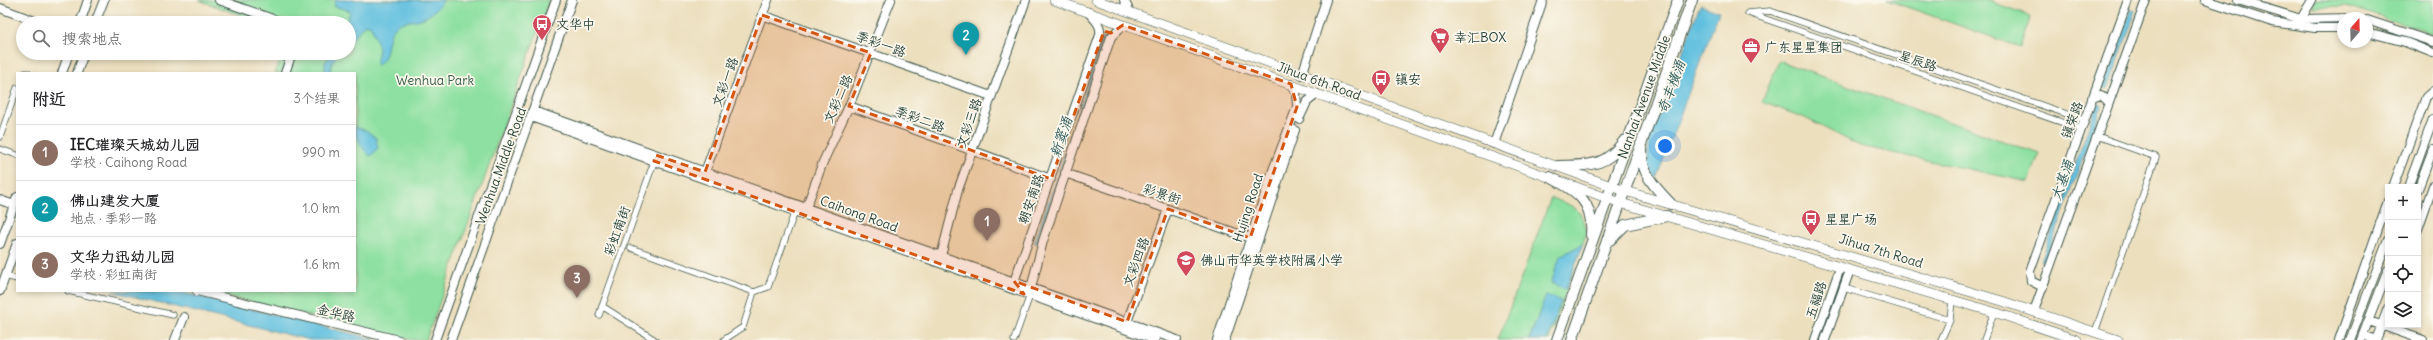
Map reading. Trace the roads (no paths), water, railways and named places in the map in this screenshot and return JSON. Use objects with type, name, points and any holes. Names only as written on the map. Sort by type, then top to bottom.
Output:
[{"type":"highway","name":"Nanhai Avenue Middle","points":[[1590,248],[1678,0]]},
{"type":"highway","name":"Nanhai Avenue Middle","points":[[1572,340],[1625,191],[1642,138],[1664,81],[1692,0]]},
{"type":"highway","points":[[1653,73],[1655,77],[1664,81]]},
{"type":"highway","points":[[1558,166],[1598,164],[1607,160],[1630,133]]},
{"type":"highway","points":[[1642,138],[1643,166],[1648,178],[1671,204]]},
{"type":"highway","points":[[1550,177],[1577,191],[1590,210],[1592,227],[1590,248],[1557,340]]},
{"type":"highway","points":[[1605,246],[1613,235],[1625,225],[1667,216]]},
{"type":"main road","name":"Jihua 6th Road","points":[[1054,0],[1621,202]]},
{"type":"main road","name":"Jihua 6th Road","points":[[1096,0],[1612,186]]},
{"type":"main road","name":"Jihua 7th Road","points":[[1612,186],[2034,311],[2118,340]]},
{"type":"main road","name":"Jihua 7th Road","points":[[1621,202],[1840,268],[1994,312],[2077,340]]},
{"type":"street","points":[[82,16],[88,0]]},
{"type":"street","points":[[98,16],[104,0]]},
{"type":"street","points":[[219,0],[264,16]]},
{"type":"street","name":"Wenhua Middle Road","points":[[435,340],[556,0]]},
{"type":"street","name":"Wenhua Middle Road","points":[[450,340],[533,114],[572,0]]},
{"type":"street","name":"文彩一路","points":[[705,172],[768,0]]},
{"type":"street","name":"文彩二路","points":[[806,208],[823,162],[849,106],[891,0]]},
{"type":"street","name":"文彩三路","points":[[941,256],[958,190],[1026,0]]},
{"type":"street","points":[[1124,0],[1130,12]]},
{"type":"street","points":[[1302,74],[1326,0]]},
{"type":"street","points":[[1494,144],[1543,0]]},
{"type":"street","name":"镇荣路","points":[[2043,287],[2031,281],[2030,271],[2128,0]]},
{"type":"street","points":[[2034,311],[2147,0]]},
{"type":"street","points":[[2205,0],[2272,22],[2315,28],[2337,28]]},
{"type":"street","points":[[2238,0],[2301,18],[2337,18]]},
{"type":"street","points":[[2301,18],[2312,0]]},
{"type":"street","points":[[0,8],[21,16]]},
{"type":"street","name":"星辰路","points":[[2081,129],[1748,13],[1770,11],[2084,120]]},
{"type":"street","points":[[1088,12],[1101,30],[1100,35]]},
{"type":"street","name":"季彩一路","points":[[762,15],[991,96]]},
{"type":"street","points":[[2373,22],[2432,44]]},
{"type":"street","name":"朝安南路","points":[[1028,292],[1043,241],[1110,40],[1122,25]]},
{"type":"street","points":[[1100,35],[1104,31],[1108,31],[1110,40]]},
{"type":"street","points":[[2373,34],[2425,48],[2432,44]]},
{"type":"street","name":"朝安南路","points":[[1014,282],[1100,35]]},
{"type":"street","points":[[2405,42],[2433,53]]},
{"type":"street","points":[[62,72],[67,60]]},
{"type":"street","points":[[77,72],[82,60]]},
{"type":"street","points":[[285,72],[290,60]]},
{"type":"street","name":"Hujing Road","points":[[1217,340],[1250,238],[1297,107],[1296,93],[1291,84]]},
{"type":"street","points":[[0,137],[16,91]]},
{"type":"street","points":[[2394,184],[2426,97],[2433,91]]},
{"type":"street","name":"Hujing Road","points":[[1225,340],[1302,110],[1317,94]]},
{"type":"street","points":[[2092,98],[2101,95],[2109,102]]},
{"type":"street","name":"季彩二路","points":[[849,106],[1051,179]]},
{"type":"street","name":"Caihong Road","points":[[533,114],[795,211],[1028,292],[1155,340]]},
{"type":"street","points":[[2409,184],[2433,119]]},
{"type":"street","points":[[2412,134],[2426,139]]},
{"type":"street","points":[[2095,332],[2156,157],[2097,136]]},
{"type":"street","points":[[0,149],[16,155]]},
{"type":"street","points":[[2420,184],[2433,149]]},
{"type":"street","name":"Caihong Road","points":[[655,158],[705,172],[1014,282],[1028,292],[1127,322],[1177,340]]},
{"type":"street","name":"彩虹南街","points":[[599,315],[655,158]]},
{"type":"street","name":"彩景街","points":[[1066,173],[1250,238]]},
{"type":"street","points":[[2421,220],[2433,186]]},
{"type":"street","points":[[0,200],[14,205]]},
{"type":"street","points":[[0,244],[16,200]]},
{"type":"street","name":"文彩四路","points":[[1127,322],[1168,209]]},
{"type":"street","points":[[631,248],[754,292],[768,287],[795,211]]},
{"type":"street","points":[[2339,340],[2385,215]]},
{"type":"street","points":[[1030,239],[1032,247],[1035,248],[1043,241]]},
{"type":"street","points":[[0,291],[16,247]]},
{"type":"street","points":[[2350,340],[2385,248]]},
{"type":"street","name":"五福路","points":[[1815,340],[1840,268]]},
{"type":"street","name":"五福路","points":[[1825,340],[1850,270]]},
{"type":"street","points":[[6,276],[16,279]]},
{"type":"street","points":[[2361,278],[2371,286]]},
{"type":"street","points":[[2385,278],[2362,338],[2376,340],[2385,315]]},
{"type":"street","points":[[1844,288],[1950,320]]},
{"type":"street","points":[[72,292],[173,315]]},
{"type":"street","name":"金华路","points":[[204,292],[399,340]]},
{"type":"street","points":[[724,340],[743,327],[754,292]]},
{"type":"street","points":[[1014,340],[1028,292]]},
{"type":"street","points":[[1941,340],[1950,320],[1952,300]]},
{"type":"street","points":[[602,306],[655,340]]},
{"type":"street","points":[[1984,340],[1994,312]]},
{"type":"street","points":[[176,340],[184,317]]},
{"type":"street","points":[[2369,321],[2423,340]]},
{"type":"water","points":[[336,0],[444,0],[427,16],[404,22],[395,27],[390,36],[384,58],[376,65],[379,48],[371,26],[365,24],[356,35],[356,16],[348,16],[350,11],[334,6]]},
{"type":"water","name":"奇丰横涌","points":[[1700,5],[1719,12],[1656,179],[1647,165],[1649,142]]},
{"type":"water","points":[[2131,10],[2136,11],[2108,89],[2102,87]]},
{"type":"water","points":[[1103,37],[1107,37],[1038,244],[1034,243]]},
{"type":"water","points":[[326,60],[334,60],[330,72],[325,72]]},
{"type":"water","points":[[2097,103],[2101,105],[2101,108],[2045,263],[2041,262]]},
{"type":"water","points":[[356,127],[367,131],[376,138],[378,148],[371,156],[360,144]]},
{"type":"water","points":[[1583,244],[1566,289],[1551,283],[1560,256]]},
{"type":"water","points":[[115,292],[180,292],[378,340],[310,340]]},
{"type":"water","points":[[1546,295],[1561,301],[1547,340],[1529,340]]},
{"type":"place","name":"文华中","points":[[542,41]]},
{"type":"place","name":"幸汇BOX","points":[[1440,54]]},
{"type":"place","name":"佛山建发大厦","points":[[966,55]]},
{"type":"place","name":"广东星星集团","points":[[1751,64]]},
{"type":"place","name":"镇安","points":[[1381,96]]},
{"type":"place","name":"星星广场","points":[[1811,236]]},
{"type":"place","name":"IEC璀璨天城幼儿园","points":[[987,241]]},
{"type":"place","name":"佛山市华英学校附属小学","points":[[1186,277]]},
{"type":"place","name":"文华力迅幼儿园","points":[[577,298]]},
{"type":"park label","name":"Wenhua Park","points":[[435,80]]},
{"type":"water label","name":"新窦涌","points":[[1061,137]]},
{"type":"water label","name":"大基涌","points":[[2062,180]]}]
